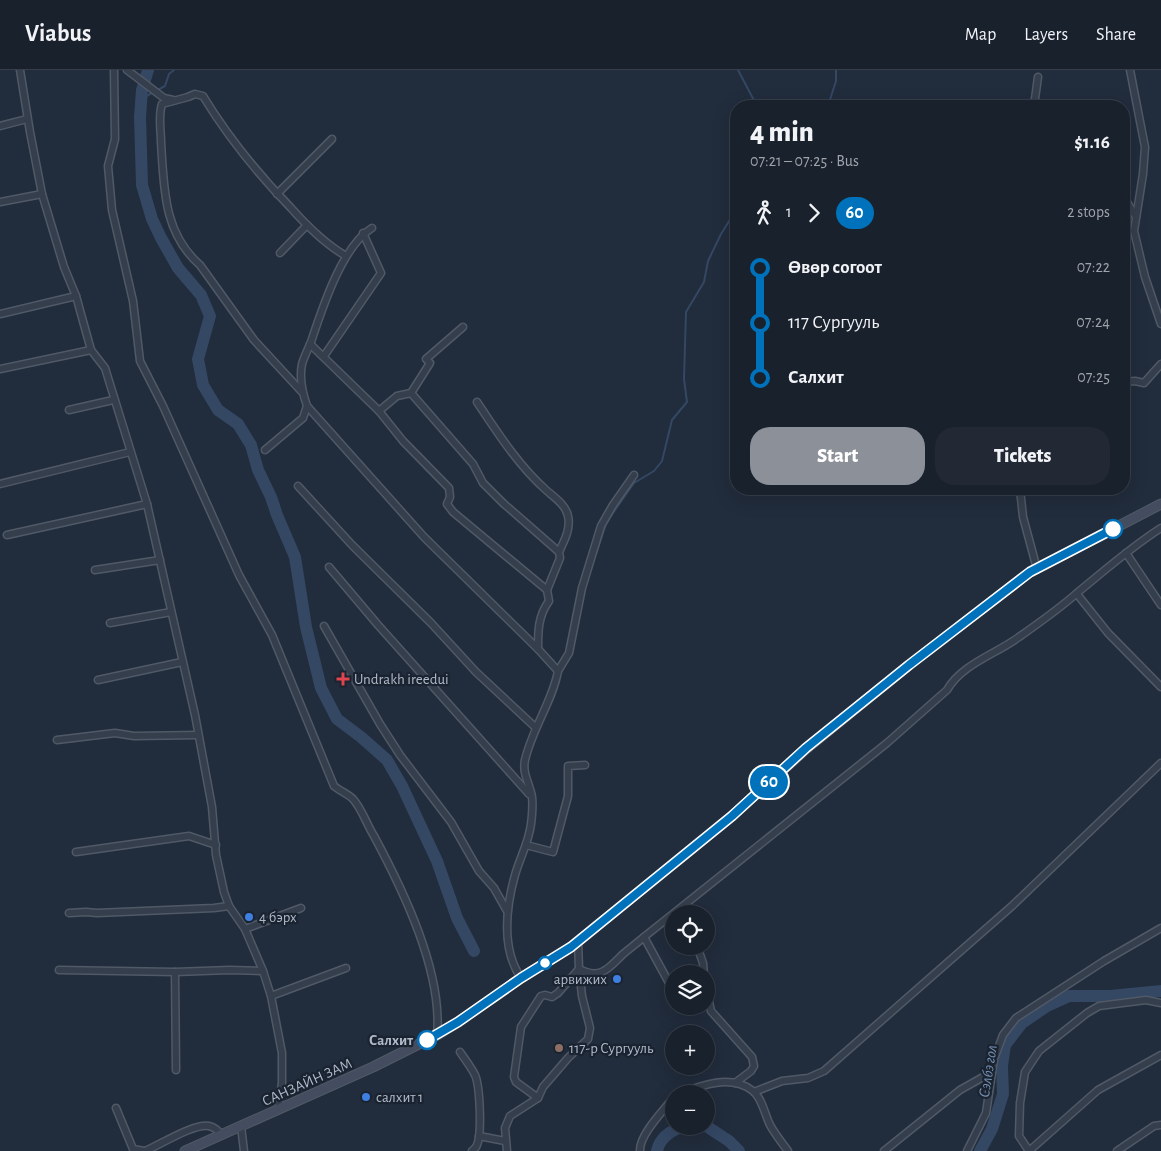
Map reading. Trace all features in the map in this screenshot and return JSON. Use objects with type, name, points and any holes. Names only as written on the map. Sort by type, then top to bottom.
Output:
[{"type":"main road","name":"САНЗАЙН ЗАМ","points":[[185,1151],[373,1067],[437,1035],[458,1022],[578,941],[732,816],[806,748],[909,665],[1030,572],[1161,504]]},
{"type":"street","points":[[20,70],[27,119],[42,194],[64,267],[76,296],[90,350],[104,368],[147,504],[198,734],[212,807],[216,855],[224,892],[244,929],[263,971],[271,996],[282,1053],[282,1083],[278,1110]]},
{"type":"street","points":[[114,70],[115,139],[108,166],[112,210],[133,301],[140,361],[163,406],[239,575],[272,635],[334,786],[356,802],[405,900],[424,946],[437,1004],[437,1035]]},
{"type":"street","points":[[127,70],[164,98],[174,101]]},
{"type":"street","points":[[1130,70],[1145,147],[1143,174],[1134,230],[1145,276],[1161,324]]},
{"type":"street","points":[[1035,100],[1038,77]]},
{"type":"street","points":[[302,392],[254,340],[200,265],[192,258],[173,229],[164,193],[160,108],[162,104],[188,98],[195,94],[203,96],[245,158],[277,194],[307,225],[346,256]]},
{"type":"street","points":[[0,126],[27,119]]},
{"type":"street","points":[[277,194],[332,139]]},
{"type":"street","points":[[0,202],[42,194]]},
{"type":"street","points":[[1130,207],[1136,217]]},
{"type":"street","points":[[280,253],[307,225]]},
{"type":"street","points":[[372,228],[363,233],[346,256],[321,311],[302,364],[302,392],[307,406],[424,537],[558,671]]},
{"type":"street","points":[[324,356],[381,273],[363,233]]},
{"type":"street","points":[[0,314],[76,296]]},
{"type":"street","points":[[379,411],[396,396],[411,393],[430,364],[426,359],[462,327]]},
{"type":"street","points":[[310,344],[379,411],[403,440],[449,488],[450,497],[447,504],[453,512],[547,590]]},
{"type":"street","points":[[0,369],[90,350]]},
{"type":"street","points":[[1130,382],[1144,383],[1161,364]]},
{"type":"street","points":[[411,393],[473,464],[483,482],[503,503],[558,552],[560,558],[547,590],[549,601],[544,608],[538,626],[538,649]]},
{"type":"street","points":[[69,410],[113,400]]},
{"type":"street","points":[[476,402],[504,443],[541,486],[564,506],[568,512],[567,535],[558,552]]},
{"type":"street","points":[[266,450],[302,418],[307,406]]},
{"type":"street","points":[[0,484],[130,452]]},
{"type":"street","points":[[521,978],[515,969],[510,950],[507,911],[515,874],[526,846],[531,824],[532,797],[524,772],[525,760],[535,727],[556,681],[558,671],[569,653],[582,588],[601,526],[634,475]]},
{"type":"street","points":[[298,486],[476,672],[535,727]]},
{"type":"street","points":[[1021,495],[1023,517],[1037,569]]},
{"type":"street","points":[[7,535],[147,504]]},
{"type":"street","points":[[688,905],[887,743],[947,690],[952,681],[990,653],[1017,639],[1077,594],[1098,574],[1161,528]]},
{"type":"street","points":[[1126,553],[1161,605]]},
{"type":"street","points":[[95,570],[160,560]]},
{"type":"street","points":[[328,567],[532,797]]},
{"type":"street","points":[[1077,594],[1108,633],[1161,687]]},
{"type":"street","points":[[110,623],[171,612]]},
{"type":"street","points":[[324,626],[380,724],[400,755],[450,822],[479,871],[494,888],[507,911]]},
{"type":"street","points":[[98,680],[182,662]]},
{"type":"street","points":[[57,740],[115,733],[134,736],[198,734]]},
{"type":"street","points":[[754,1092],[782,1081],[808,1078],[824,1070],[1012,906],[1161,763]]},
{"type":"street","points":[[526,846],[554,852],[568,796],[568,766],[585,765]]},
{"type":"street","points":[[76,852],[189,836],[216,845]]},
{"type":"street","points":[[69,913],[86,912],[97,914],[230,906]]},
{"type":"street","points":[[244,929],[301,908]]},
{"type":"street","points":[[578,969],[586,973],[595,973],[608,969],[665,923]]},
{"type":"street","points":[[967,1151],[986,1114],[994,1059],[1003,1035],[1016,1018],[1104,961],[1161,928]]},
{"type":"street","points":[[644,938],[665,976]]},
{"type":"street","points":[[507,1151],[505,1128],[510,1116],[538,1098],[543,1087],[568,1058],[588,1039],[590,1028],[578,969],[578,941]]},
{"type":"street","points":[[271,996],[346,968]]},
{"type":"street","points":[[538,1098],[514,1079],[521,1027],[540,996],[552,997],[558,993],[578,969]]},
{"type":"street","points":[[59,970],[263,971]]},
{"type":"street","points":[[175,972],[176,1070]]},
{"type":"street","points":[[1161,1002],[1146,1000],[1100,1006],[1087,1013],[1039,1051],[1026,1072],[1020,1103],[1019,1136],[1029,1151],[1098,1090],[1161,1055]]},
{"type":"street","points":[[714,1015],[752,1057],[754,1066],[735,1083]]},
{"type":"street","points":[[460,1052],[476,1076],[480,1120],[479,1136],[474,1150]]},
{"type":"street","points":[[884,1151],[960,1090],[992,1072]]},
{"type":"street","points":[[703,1085],[735,1083],[754,1092],[766,1112],[770,1125],[788,1151]]},
{"type":"street","points":[[116,1108],[133,1149],[145,1151],[192,1128],[208,1126],[218,1130],[221,1135]]},
{"type":"street","points":[[640,1151],[639,1147],[650,1126],[665,1108]]},
{"type":"street","points":[[1116,1151],[1154,1126],[1161,1125]]},
{"type":"street","points":[[241,1126],[244,1151]]},
{"type":"street","points":[[479,1136],[505,1141]]},
{"type":"waterway","points":[[148,70],[142,90],[140,117],[142,185],[152,219],[161,238],[178,268],[201,295],[210,316],[198,359],[203,385],[218,410],[238,424],[251,445],[258,470],[295,557],[306,627],[321,688],[337,719],[387,760],[402,786],[437,861],[457,918],[474,951]]},
{"type":"waterway","points":[[141,99],[165,86],[169,74],[174,70]]},
{"type":"waterway","points":[[738,70],[754,100]]},
{"type":"waterway","points":[[830,100],[836,81],[836,70]]},
{"type":"waterway","points":[[596,554],[606,524],[634,483],[654,471],[662,461],[672,420],[687,402],[684,379],[686,312],[704,282],[708,261],[730,220]]},
{"type":"waterway","name":"Сэлбэ гол","points":[[980,1151],[992,1129],[1003,1094],[1002,1066],[1005,1045],[1022,1023],[1047,1006],[1069,996],[1110,996],[1161,991]]},
{"type":"waterway","name":"Сэлбэ гол","points":[[715,1132],[729,1141],[739,1151]]},
{"type":"waterway","name":"Сэлбэ гол","points":[[657,1151],[658,1146],[667,1135]]},
{"type":"bus line","name":"60","points":[[427,1040],[458,1022],[521,978],[571,947],[732,816],[806,748],[909,665],[1030,572],[1113,529]]},
{"type":"place","name":"Undrakh ireedui","points":[[343,679]]},
{"type":"place","name":"4 бэрх","points":[[249,917]]},
{"type":"place","name":"арвижих","points":[[617,979]]},
{"type":"place","name":"Салхит","points":[[427,1040]]},
{"type":"place","name":"117-р Сургууль","points":[[559,1048]]},
{"type":"place","name":"салхит 1","points":[[366,1097]]}]
